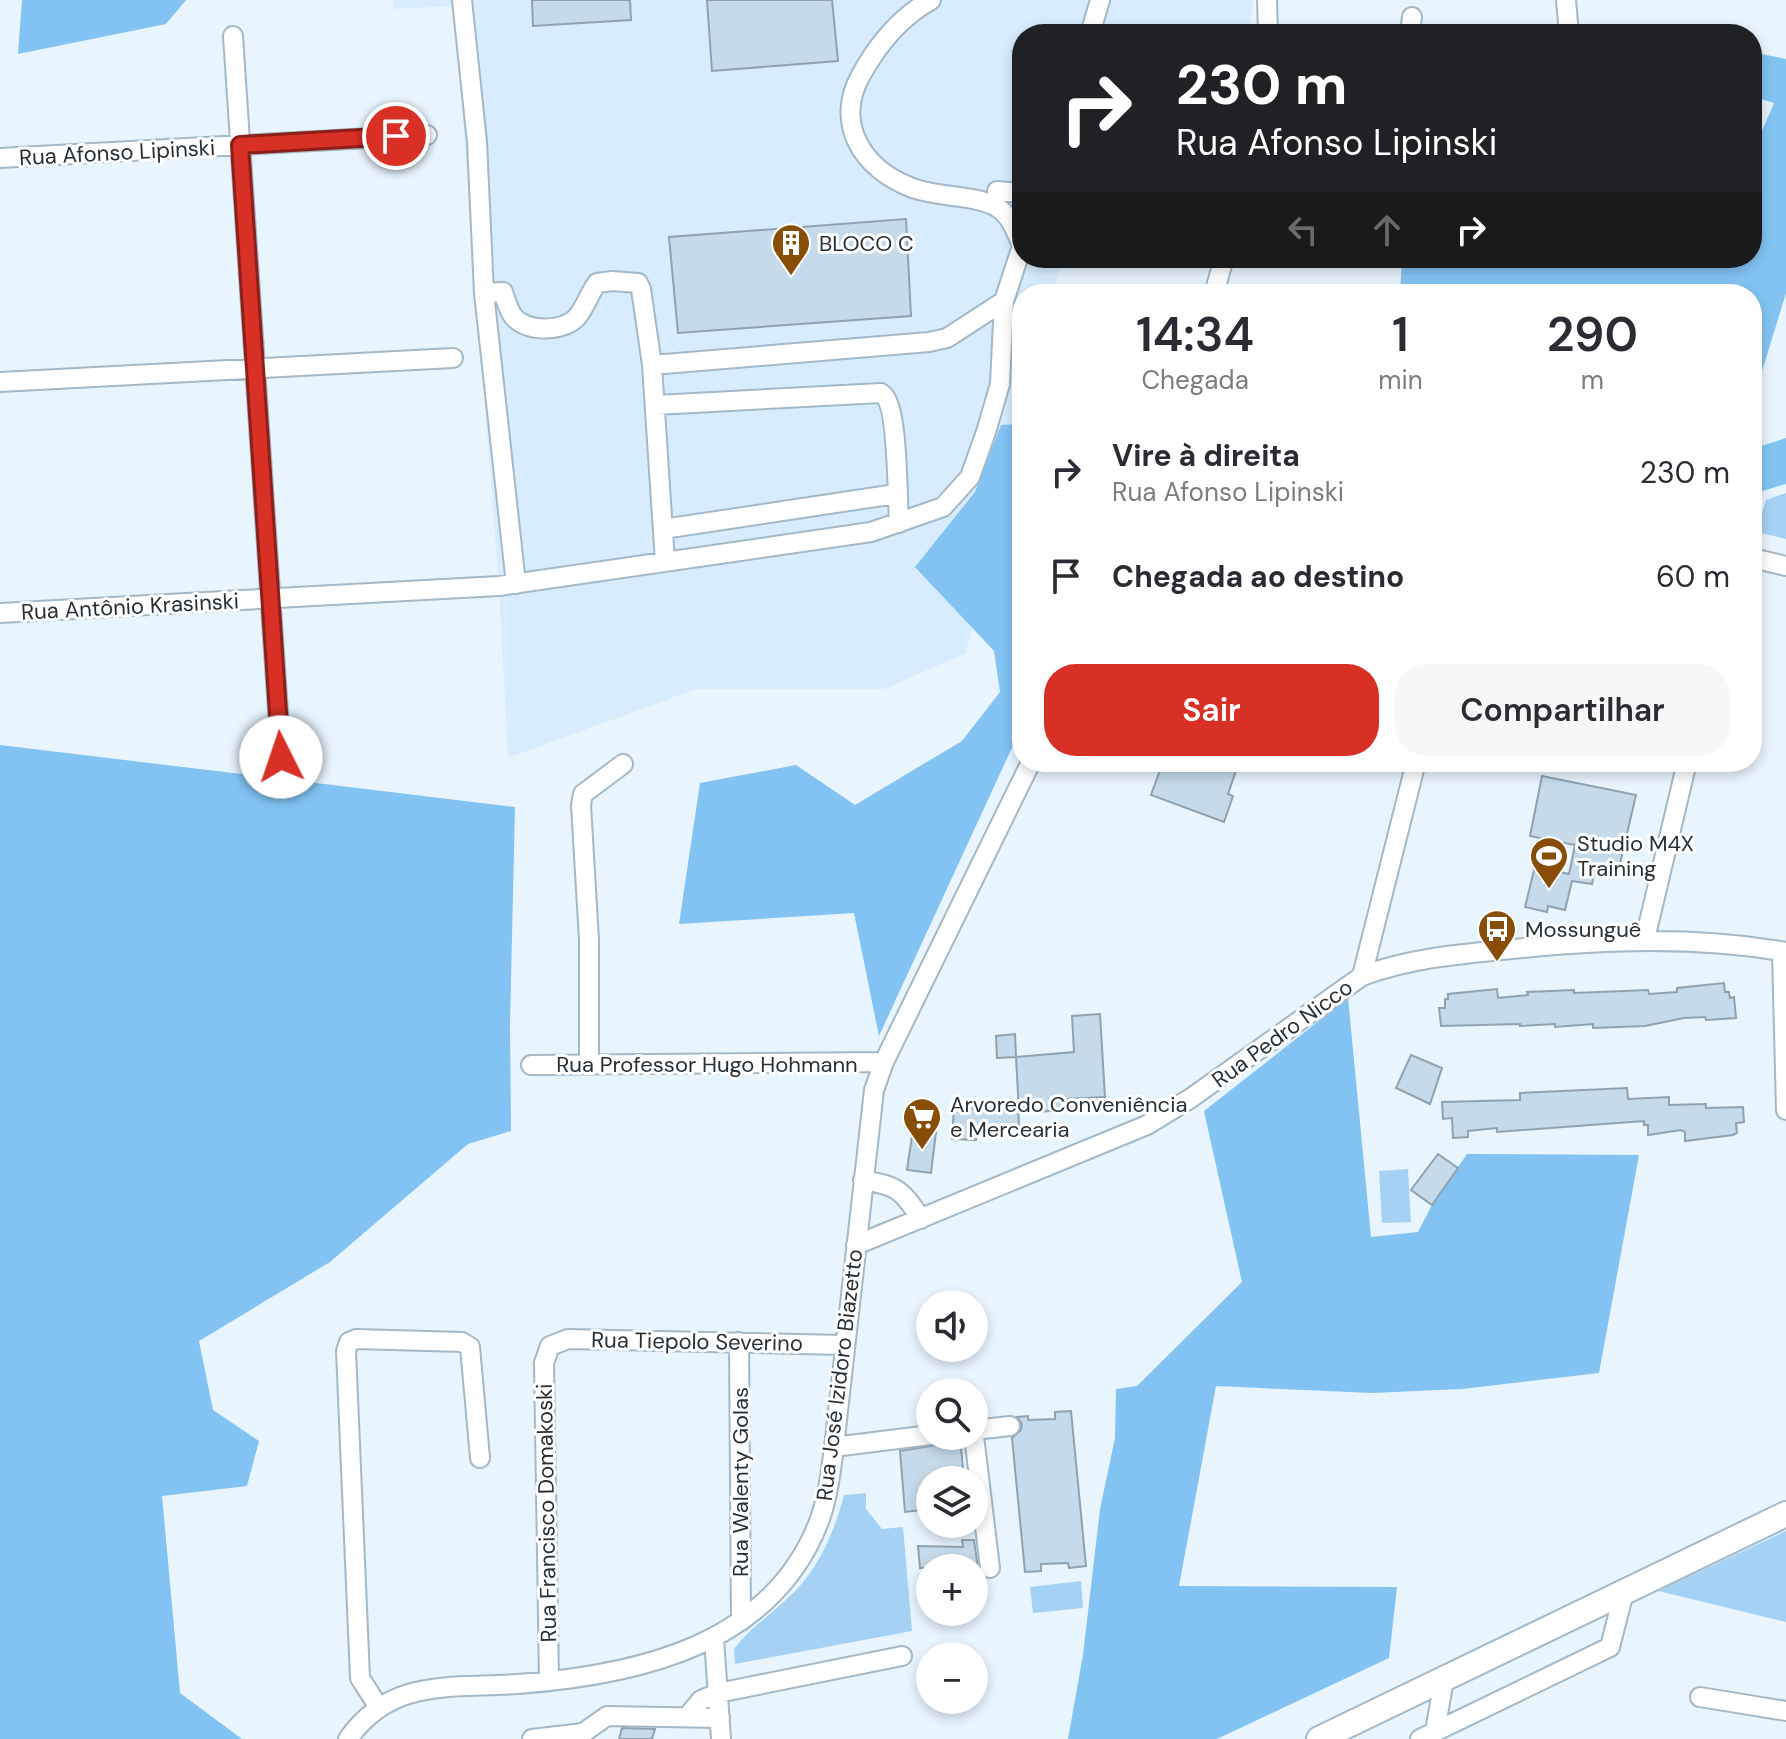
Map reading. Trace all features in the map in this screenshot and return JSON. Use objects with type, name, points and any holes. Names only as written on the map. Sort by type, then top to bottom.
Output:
[{"type":"main road","points":[[1319,1739],[1786,1514]]},
{"type":"street","points":[[462,0],[477,142],[484,293],[508,585]]},
{"type":"street","points":[[931,0],[889,32],[862,73],[851,93],[849,114],[854,139],[878,168],[910,187],[992,205],[1004,213],[1012,224]]},
{"type":"street","points":[[1093,24],[1100,0]]},
{"type":"street","points":[[1267,0],[1268,24]]},
{"type":"street","points":[[1566,0],[1568,24]]},
{"type":"street","points":[[233,36],[281,757]]},
{"type":"street","name":"Rua Afonso Lipinski","points":[[0,158],[427,135]]},
{"type":"street","points":[[997,191],[1012,192]]},
{"type":"street","name":"Rua Antônio Krasinski","points":[[0,613],[508,585],[871,532],[899,523],[943,507],[970,477],[1000,384],[1004,301],[1015,268]]},
{"type":"street","points":[[484,293],[503,292],[513,316],[520,322],[537,328],[556,328],[575,320],[597,283],[638,283],[656,405],[665,562]]},
{"type":"street","points":[[652,365],[929,342],[947,338],[1004,301]]},
{"type":"street","points":[[0,382],[453,358]]},
{"type":"street","points":[[656,405],[881,393],[889,401],[894,426],[899,523]]},
{"type":"street","points":[[663,529],[896,494]]},
{"type":"street","points":[[1762,560],[1786,566]]},
{"type":"street","points":[[589,1065],[589,940],[581,805],[583,794],[623,764]]},
{"type":"street","name":"Rua José Izidoro Biazetto","points":[[348,1739],[378,1706],[415,1692],[549,1681],[651,1661],[714,1639],[741,1621],[787,1576],[806,1549],[820,1518],[834,1447],[874,1090],[884,1062],[1026,772]]},
{"type":"street","points":[[1362,976],[1413,772]]},
{"type":"street","points":[[1645,939],[1685,772]]},
{"type":"street","name":"Rua Pedro Nicco","points":[[856,1245],[1126,1135],[1160,1118],[1362,976],[1407,961],[1645,939],[1717,942],[1784,952]]},
{"type":"street","points":[[1784,952],[1786,1110]]},
{"type":"street","name":"Rua Professor Hugo Hohmann","points":[[531,1065],[884,1062]]},
{"type":"street","points":[[863,1180],[889,1184],[905,1193],[921,1219]]},
{"type":"street","points":[[378,1706],[360,1678],[346,1351],[349,1342],[356,1339],[462,1342],[470,1347],[480,1458]]},
{"type":"street","name":"Rua Tiepolo Severino","points":[[550,1346],[568,1339],[845,1345]]},
{"type":"street","name":"Rua Walenty Golas","points":[[739,1342],[741,1621]]},
{"type":"street","name":"Rua Francisco Domakoski","points":[[549,1681],[544,1363],[550,1346]]},
{"type":"street","points":[[988,1428],[1010,1426]]},
{"type":"street","points":[[834,1447],[916,1437]]},
{"type":"street","points":[[976,1450],[990,1568]]},
{"type":"street","points":[[1427,1736],[1610,1647],[1624,1592]]},
{"type":"street","points":[[714,1639],[721,1739]]},
{"type":"street","points":[[688,1716],[701,1700],[718,1693],[902,1656]]},
{"type":"street","points":[[1427,1736],[1444,1679]]},
{"type":"street","points":[[1700,1697],[1786,1711]]},
{"type":"street","points":[[532,1739],[583,1733],[607,1716],[720,1718]]},
{"type":"street","points":[[665,1739],[666,1718]]},
{"type":"shaded area","points":[[22,0],[186,0],[166,24],[18,54]]},
{"type":"shaded area","points":[[393,0],[1253,0],[1250,24],[1012,24],[1012,268],[1060,268],[1056,284],[1012,284],[1012,462],[966,653],[884,689],[696,689],[508,758],[499,586],[454,6],[394,9]]},
{"type":"shaded area","points":[[1762,54],[1786,59],[1786,293],[1762,371],[1762,284],[1401,284],[1401,268],[1762,268],[1762,131],[1774,103],[1762,99]]},
{"type":"shaded area","points":[[1012,424],[1012,748],[879,1036],[854,913],[679,924],[700,783],[796,765],[855,805],[962,741],[1000,692],[994,651],[915,567],[975,492],[1001,425]]},
{"type":"shaded area","points":[[1786,438],[1786,484],[1762,491],[1762,446]]},
{"type":"shaded area","points":[[1786,493],[1786,539],[1762,533],[1762,513],[1766,500]]},
{"type":"shaded area","points":[[0,745],[515,807],[511,1131],[468,1144],[330,1262],[199,1341],[213,1410],[259,1441],[247,1486],[162,1496],[180,1693],[242,1739],[0,1739]]},
{"type":"shaded area","points":[[1348,998],[1371,1237],[1418,1232],[1432,1205],[1467,1154],[1639,1155],[1599,1373],[1462,1389],[1372,1393],[1216,1386],[1179,1586],[1397,1587],[1389,1658],[1217,1739],[1068,1739],[1083,1655],[1100,1509],[1115,1438],[1116,1389],[1137,1386],[1242,1282],[1204,1111]]},
{"type":"shaded area","points":[[1408,1169],[1411,1222],[1382,1223],[1379,1171]]},
{"type":"shaded area","points":[[866,1493],[866,1509],[882,1529],[903,1527],[912,1631],[735,1664],[734,1649],[799,1587],[816,1564],[830,1537],[844,1495]]},
{"type":"shaded area","points":[[1786,1531],[1786,1622],[1658,1591]]},
{"type":"shaded area","points":[[1081,1581],[1083,1608],[1033,1613],[1030,1587]]},
{"type":"building","points":[[532,0],[630,0],[631,20],[533,26]]},
{"type":"building","points":[[707,0],[832,0],[838,61],[712,71]]},
{"type":"building","name":"BLOCO C","points":[[906,219],[911,316],[678,333],[669,237]]},
{"type":"building","points":[[1159,772],[1236,772],[1228,794],[1233,796],[1224,822],[1151,795]]},
{"type":"building","points":[[1542,776],[1636,795],[1619,868],[1596,864],[1592,884],[1572,881],[1565,910],[1548,906],[1547,912],[1525,907],[1535,866],[1569,874],[1575,845],[1530,836]]},
{"type":"building","points":[[1724,983],[1725,992],[1729,992],[1730,998],[1734,997],[1736,1018],[1684,1018],[1645,1026],[1593,1028],[1593,1024],[1555,1027],[1555,1024],[1441,1026],[1439,1008],[1445,1008],[1448,994],[1497,989],[1498,998],[1528,995],[1527,992],[1574,990],[1574,993],[1648,990],[1649,994]]},
{"type":"building","points":[[1100,1014],[1105,1097],[1066,1099],[1066,1110],[1019,1113],[1016,1057],[1074,1052],[1072,1016]]},
{"type":"building","points":[[1015,1034],[1016,1057],[997,1058],[996,1036]]},
{"type":"building","points":[[1411,1055],[1442,1068],[1430,1104],[1396,1088]]},
{"type":"building","points":[[1627,1088],[1628,1099],[1669,1097],[1669,1105],[1743,1107],[1744,1122],[1736,1123],[1737,1133],[1733,1135],[1685,1141],[1685,1132],[1681,1130],[1648,1135],[1648,1125],[1644,1125],[1644,1121],[1497,1132],[1497,1128],[1468,1131],[1468,1137],[1453,1138],[1452,1118],[1443,1119],[1442,1102],[1520,1100],[1520,1093]]},
{"type":"building","points":[[1018,1105],[1019,1126],[977,1126],[976,1140],[952,1139],[954,1107],[992,1110],[992,1106]]},
{"type":"building","name":"Arvoredo Conveniência e Mercearia","points":[[913,1129],[936,1132],[931,1173],[907,1170]]},
{"type":"building","points":[[1438,1154],[1458,1168],[1432,1205],[1411,1190]]},
{"type":"building","points":[[1071,1411],[1086,1566],[1069,1568],[1068,1563],[1041,1564],[1041,1571],[1025,1572],[1012,1438],[1021,1430],[1022,1424],[1017,1417],[1028,1416],[1028,1420],[1055,1419],[1055,1412]]},
{"type":"building","points":[[961,1450],[963,1466],[916,1466],[916,1511],[905,1512],[900,1451]]},
{"type":"building","points":[[962,1540],[974,1540],[976,1554],[919,1554],[918,1546],[963,1547]]},
{"type":"building","points":[[622,1728],[655,1729],[652,1739],[619,1739]]},
{"type":"place","name":"BLOCO C","points":[[791,277]]},
{"type":"place","name":"Studio M4X Training","points":[[1549,890]]},
{"type":"place","name":"Mossunguê","points":[[1497,963]]},
{"type":"place","name":"Arvoredo Conveniência e Mercearia","points":[[922,1151]]},
{"type":"route","points":[[281,757],[240,145],[396,136]]}]
